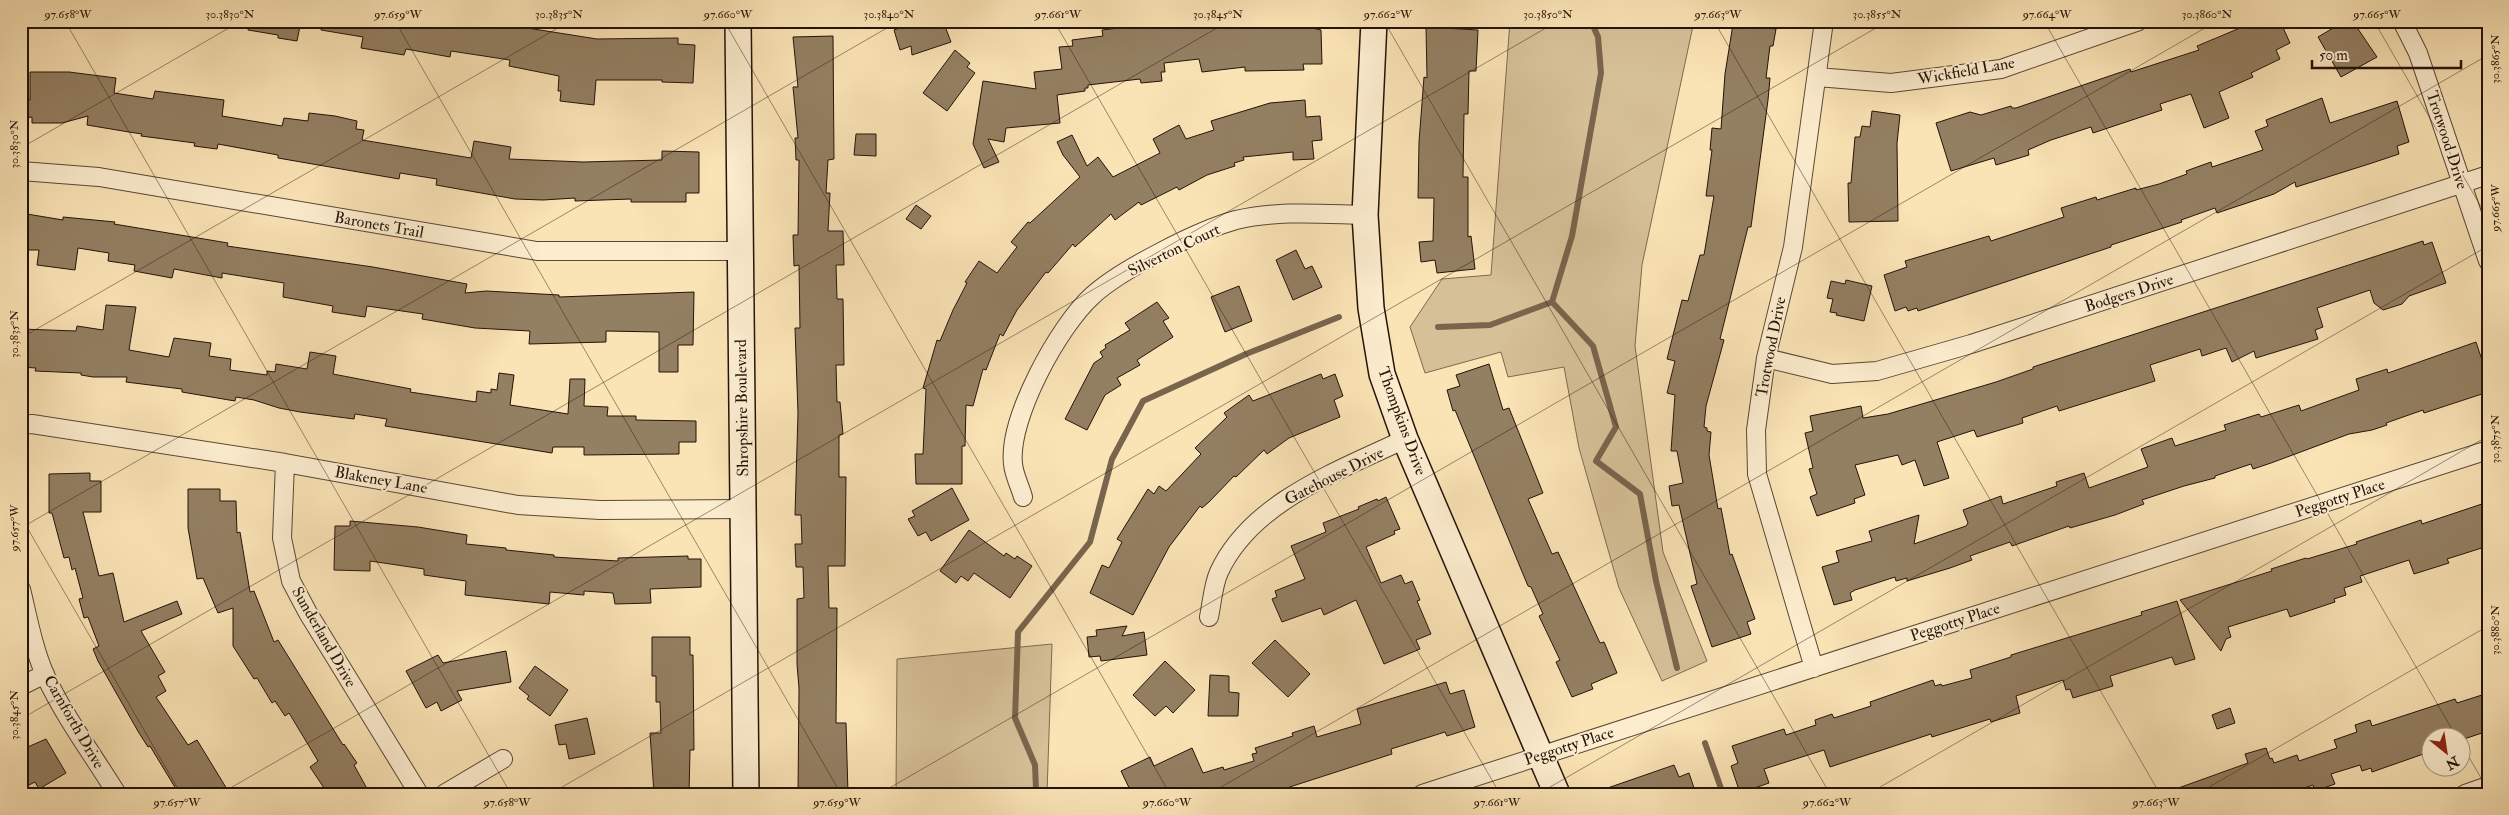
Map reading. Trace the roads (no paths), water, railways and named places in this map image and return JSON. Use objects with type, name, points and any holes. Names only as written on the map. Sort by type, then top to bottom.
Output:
[{"type":"street","name":"Shropshire Boulevard","points":[[738,21],[746,794]]},
{"type":"street","name":"Thompkins Drive","points":[[1374,21],[1365,215],[1371,308],[1382,374],[1405,440],[1557,794]]},
{"type":"street","name":"Trotwood Drive","points":[[1814,668],[1757,474],[1756,430],[1766,358],[1793,247],[1824,21]]},
{"type":"street","name":"Wickfield Lane","points":[[1817,77],[1892,83],[2001,69],[2139,21]]},
{"type":"street","name":"Trotwood Drive","points":[[2402,21],[2418,53],[2488,261]]},
{"type":"street","name":"Baronets Trail","points":[[21,171],[99,176],[537,251],[740,251]]},
{"type":"street","name":"Bodgers Drive","points":[[1766,358],[1832,374],[1877,371],[1971,344],[2488,175]]},
{"type":"street","name":"Silverton Court","points":[[1023,497],[1013,464],[1016,431],[1034,383],[1059,336],[1092,296],[1142,263],[1192,238],[1236,220],[1278,214],[1365,215]]},
{"type":"street","name":"Blakeney Lane","points":[[21,425],[32,424],[285,463],[518,504],[600,510],[743,509]]},
{"type":"street","name":"Gatehouse Drive","points":[[1209,617],[1219,573],[1246,531],[1282,501],[1320,479],[1405,440]]},
{"type":"street","name":"Peggotty Place","points":[[1422,794],[2488,450]]},
{"type":"street","name":"Sunderland Drive","points":[[285,463],[282,538],[291,581],[419,794]]},
{"type":"street","name":"Carnforth Drive","points":[[21,589],[34,646],[45,674],[56,697],[117,794]]},
{"type":"street","points":[[21,686],[45,674]]},
{"type":"street","points":[[444,794],[503,759]]},
{"type":"street","points":[[2464,794],[2488,786]]},
{"type":"waterway","points":[[1438,327],[1490,325],[1552,302],[1572,236],[1601,73],[1598,37],[1591,21]]},
{"type":"waterway","points":[[1552,302],[1593,346],[1616,427],[1596,461],[1640,494],[1656,581],[1677,668]]},
{"type":"waterway","points":[[1031,794],[1036,789],[1035,765],[1015,718],[1018,632],[1090,542],[1112,459],[1143,401],[1246,354],[1339,317]]},
{"type":"waterway","points":[[1705,743],[1723,794]]}]
